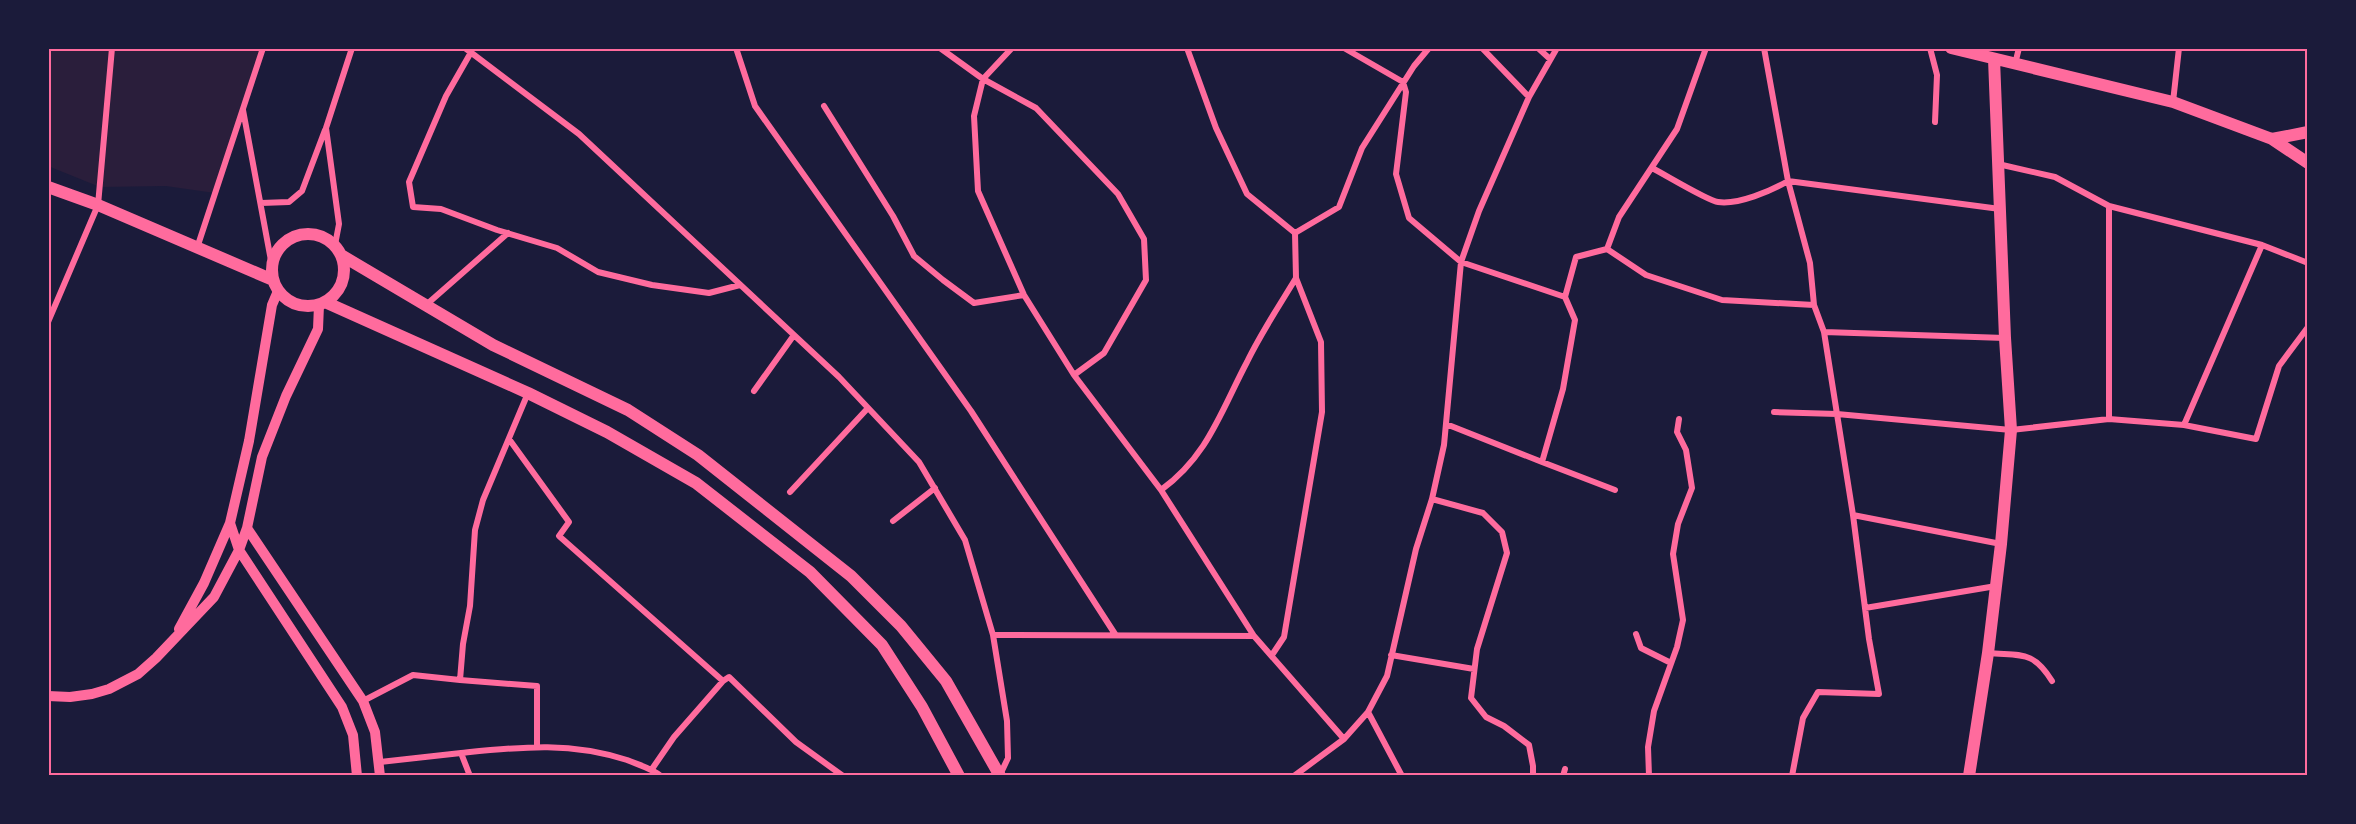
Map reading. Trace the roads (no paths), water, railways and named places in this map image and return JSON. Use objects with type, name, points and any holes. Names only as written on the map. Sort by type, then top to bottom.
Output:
[{"type":"main road","points":[[1951,48],[2173,102],[2272,139],[2308,163]]},
{"type":"main road","points":[[1969,776],[1988,653],[2011,430],[1994,59]]},
{"type":"main road","points":[[2272,139],[2308,132]]},
{"type":"main road","points":[[48,187],[98,205],[276,285]]},
{"type":"main road","points":[[338,250],[344,265],[341,286],[322,303],[307,306],[286,299],[276,285],[272,266],[275,255],[282,244],[292,237],[316,234],[326,238],[338,250],[493,345],[638,416],[698,455],[851,576],[900,626],[945,681],[1000,776]]},
{"type":"main road","points":[[322,303],[528,393],[607,432],[696,483],[810,572],[882,645],[922,707],[959,776]]},
{"type":"street","points":[[48,322],[98,205],[111,48]]},
{"type":"street","points":[[197,248],[263,48]]},
{"type":"street","points":[[261,204],[289,202],[302,191],[310,175],[352,48]]},
{"type":"street","points":[[465,48],[579,134],[839,377],[919,462],[965,540],[993,635],[1007,721],[1008,758],[1000,776]]},
{"type":"street","points":[[736,48],[755,106],[971,411],[1115,634]]},
{"type":"street","points":[[940,48],[983,78],[1036,108],[1118,194],[1144,239],[1146,280],[1104,353],[1074,375]]},
{"type":"street","points":[[1012,48],[983,78],[974,116],[978,191],[1024,295],[1074,375],[1161,490],[1254,636],[1344,739]]},
{"type":"street","points":[[1187,48],[1216,128],[1247,194],[1295,233],[1296,278],[1321,342],[1322,412],[1284,637],[1272,655]]},
{"type":"street","points":[[1344,48],[1403,82],[1406,92],[1396,174],[1409,218],[1461,262],[1565,297]]},
{"type":"street","points":[[1295,233],[1339,207],[1362,148],[1403,82],[1429,48]]},
{"type":"street","points":[[1482,48],[1529,97]]},
{"type":"street","points":[[1538,48],[1550,60]]},
{"type":"street","points":[[1294,776],[1344,739],[1368,712],[1387,676],[1416,549],[1432,498],[1444,445],[1461,262],[1479,211],[1529,97],[1557,48]]},
{"type":"street","points":[[1607,249],[1619,217],[1677,129],[1706,48]]},
{"type":"street","points":[[1764,48],[1788,181],[1810,263],[1814,305],[1824,332],[1879,694],[1818,692],[1803,718],[1792,776]]},
{"type":"street","points":[[1930,48],[1936,75],[1935,122]]},
{"type":"street","points":[[2015,64],[2019,48]]},
{"type":"street","points":[[2173,102],[2179,48]]},
{"type":"street","points":[[470,54],[446,96],[409,182],[413,207],[441,209],[557,248],[598,272],[652,285],[709,293],[740,285]]},
{"type":"street","points":[[824,106],[893,216],[914,256],[974,303],[1024,295]]},
{"type":"street","points":[[242,110],[272,266]]},
{"type":"street","points":[[326,128],[339,224],[338,250]]},
{"type":"street","points":[[1998,164],[2055,177],[2109,206],[2262,244],[2308,263]]},
{"type":"street","points":[[1652,168],[1717,202],[1769,192],[1788,181],[2001,209]]},
{"type":"street","points":[[2109,206],[2109,419]]},
{"type":"street","points":[[426,305],[508,233]]},
{"type":"street","points":[[2184,425],[2262,244]]},
{"type":"street","points":[[1542,462],[1563,389],[1575,320],[1565,297],[1576,257],[1607,249],[1646,275],[1722,300],[1814,305]]},
{"type":"street","points":[[1161,490],[1179,478],[1204,447],[1224,412],[1246,362],[1296,278]]},
{"type":"street","points":[[171,642],[204,583],[230,523],[245,459],[276,285]]},
{"type":"street","points":[[48,696],[70,697],[109,689],[138,674],[214,597],[248,528],[262,457],[286,396],[318,329],[322,303]]},
{"type":"street","points":[[1774,412],[1837,414],[2011,430],[2109,419],[2184,425],[2256,439],[2279,366],[2308,327]]},
{"type":"street","points":[[1824,332],[2005,338]]},
{"type":"street","points":[[754,391],[794,335]]},
{"type":"street","points":[[460,680],[463,644],[470,606],[475,530],[483,500],[528,393]]},
{"type":"street","points":[[790,492],[868,408]]},
{"type":"street","points":[[1649,776],[1648,747],[1654,711],[1683,620],[1674,554],[1678,524],[1692,488],[1686,450],[1677,432],[1679,419]]},
{"type":"street","points":[[1446,424],[1615,490]]},
{"type":"street","points":[[509,439],[569,522],[559,536],[723,681]]},
{"type":"street","points":[[893,520],[934,488]]},
{"type":"street","points":[[1432,498],[1483,513],[1502,532],[1507,553],[1477,649],[1471,698],[1486,717],[1504,726],[1528,745],[1533,776]]},
{"type":"street","points":[[1853,515],[2001,544]]},
{"type":"street","points":[[230,523],[239,550],[342,707],[353,735],[357,776]]},
{"type":"street","points":[[248,528],[363,701],[375,732],[380,776]]},
{"type":"street","points":[[1865,608],[1996,586]]},
{"type":"street","points":[[1636,634],[1641,648],[1671,663]]},
{"type":"street","points":[[993,635],[1254,636]]},
{"type":"street","points":[[1988,653],[2027,656],[2042,665],[2052,681]]},
{"type":"street","points":[[1391,655],[1474,669]]},
{"type":"street","points":[[363,701],[413,675],[537,686],[537,746]]},
{"type":"street","points":[[652,769],[674,737],[729,677],[796,742],[843,776]]},
{"type":"street","points":[[1368,712],[1402,776]]},
{"type":"street","points":[[380,762],[537,746],[601,752],[652,769],[661,776]]},
{"type":"street","points":[[460,753],[470,776]]}]
